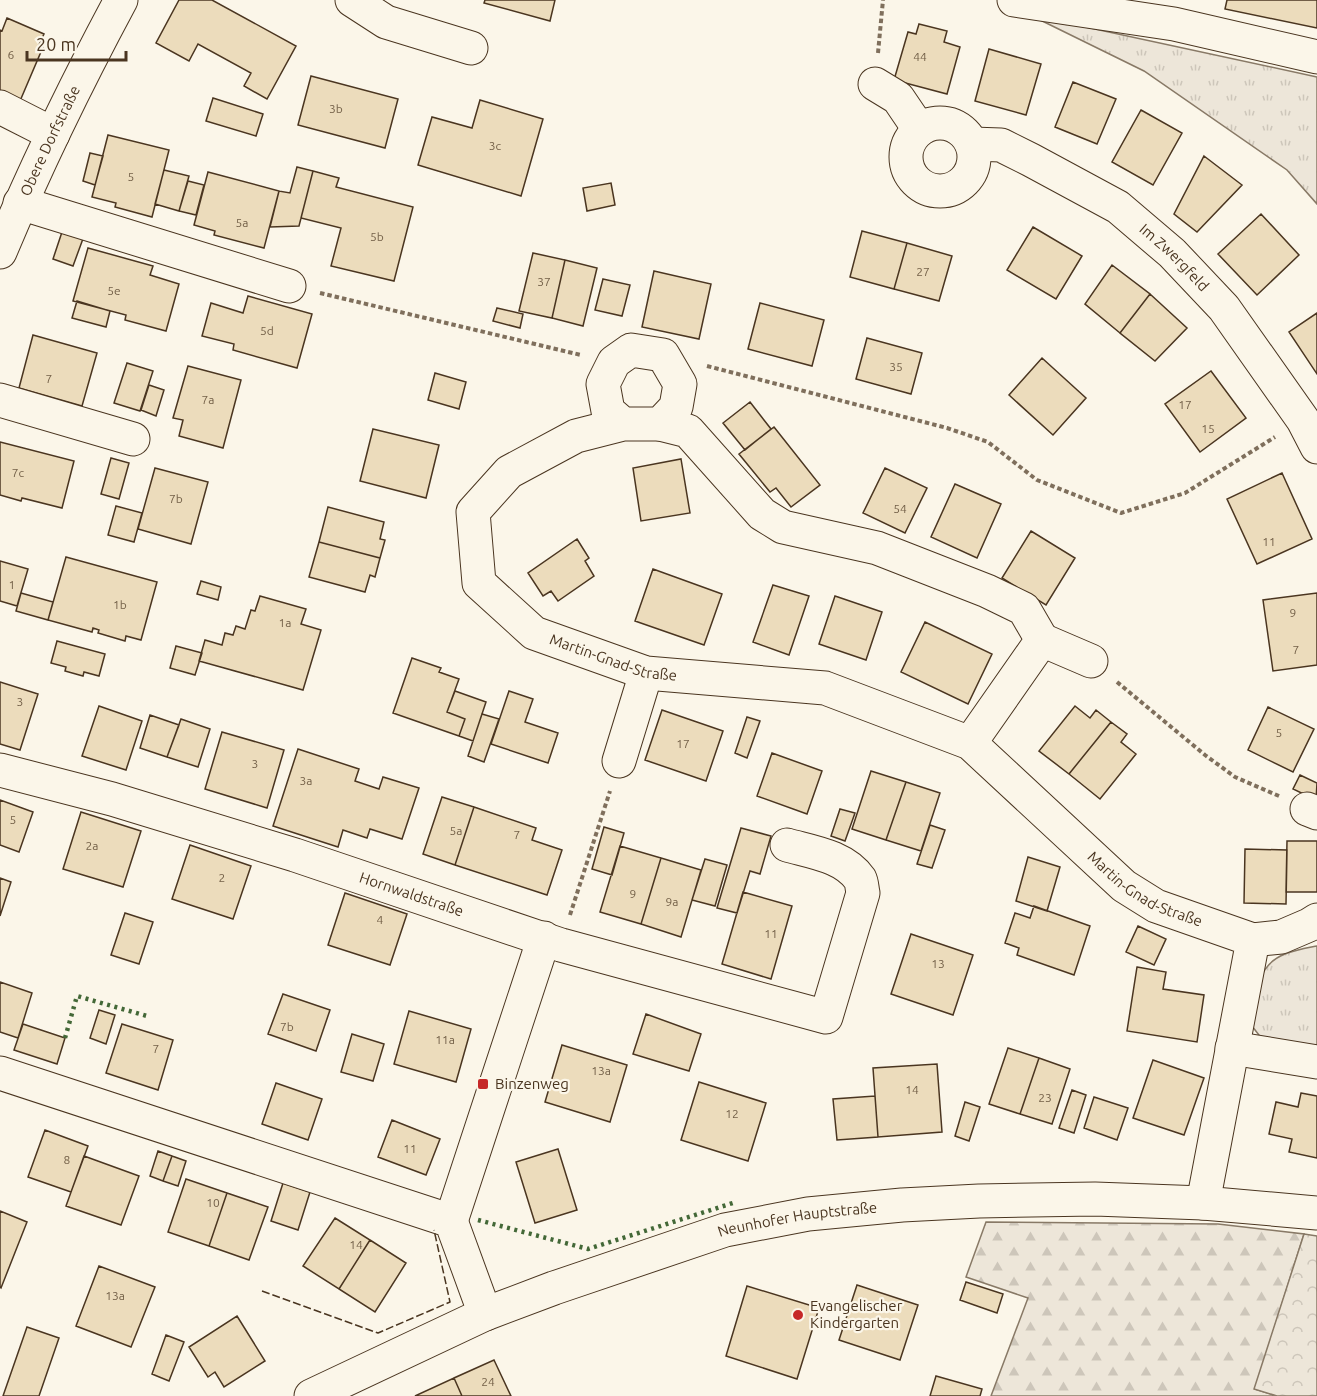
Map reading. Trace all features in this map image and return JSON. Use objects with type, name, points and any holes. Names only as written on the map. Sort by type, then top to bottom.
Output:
[{"type":"street","name":"Obere Dorfstraße","points":[[0,252],[20,203],[84,69],[120,0]]},
{"type":"street","points":[[352,0],[386,22],[471,48]]},
{"type":"street","points":[[1014,0],[1174,24],[1317,57]]},
{"type":"street","points":[[875,84],[898,98],[919,129]]},
{"type":"street","points":[[0,107],[53,134]]},
{"type":"street","points":[[942,123],[954,126],[965,133],[972,144],[974,156],[972,169],[966,179],[955,188],[942,191],[928,189],[916,182],[909,172],[905,161],[906,150],[911,138],[919,129],[930,124],[942,123]]},
{"type":"street","name":"Im Zwergfeld","points":[[972,144],[1001,145],[1118,207],[1172,254],[1224,308],[1310,433]]},
{"type":"street","points":[[20,203],[289,286]]},
{"type":"street","points":[[622,424],[608,411],[603,384],[614,362],[631,350],[663,355],[680,384],[676,406],[660,424]]},
{"type":"street","points":[[0,400],[133,439]]},
{"type":"street","name":"Martin-Gnad-Straße","points":[[1042,639],[1024,609],[987,591],[877,548],[783,527],[762,514],[688,431],[660,424],[622,424],[576,436],[509,472],[473,512],[479,583],[534,633],[646,673],[825,688],[970,743],[1124,886],[1156,906],[1253,940]]},
{"type":"street","points":[[970,743],[1042,639],[1091,660]]},
{"type":"street","points":[[619,761],[646,673]]},
{"type":"street","name":"Hornwaldstraße","points":[[0,770],[112,799],[295,855],[552,941],[826,1017],[862,893],[861,881],[850,869],[834,858],[788,845]]},
{"type":"street","points":[[1203,1203],[1253,940],[1281,937],[1309,926],[1317,920]]},
{"type":"street","points":[[484,1314],[451,1221],[552,941]]},
{"type":"street","points":[[1232,1048],[1317,1062]]},
{"type":"street","points":[[0,1073],[451,1221]]},
{"type":"street","name":"Neunhofer Hauptstraße","points":[[331,1392],[484,1314],[554,1287],[725,1230],[808,1214],[902,1205],[1095,1199],[1203,1203],[1317,1213]]},
{"type":"path","points":[[875,84],[882,0]]},
{"type":"path","points":[[289,286],[614,362]]},
{"type":"path","points":[[663,355],[947,428],[988,442],[1037,480],[1121,513],[1185,493],[1310,433]]},
{"type":"path","points":[[1091,660],[1205,755],[1235,777],[1312,811]]},
{"type":"path","points":[[552,941],[619,761]]},
{"type":"green space","points":[[1030,15],[1317,77],[1317,204],[1287,170],[1144,71]]},
{"type":"green space","points":[[1317,946],[1317,1055],[1262,1039],[1252,1026],[1258,984],[1267,966],[1285,954]]},
{"type":"green space","points":[[986,1222],[1218,1224],[1304,1234],[1255,1389],[1277,1396],[991,1396],[1028,1298],[966,1277]]},
{"type":"green space","points":[[1304,1234],[1317,1236],[1317,1396],[1277,1396],[1254,1389]]},
{"type":"building","points":[[179,0],[212,0],[296,46],[267,99],[244,86],[251,73],[198,44],[189,61],[156,43]]},
{"type":"building","points":[[485,0],[555,0],[550,21],[484,3]]},
{"type":"building","points":[[1227,0],[1317,0],[1317,28],[1225,9]]},
{"type":"building","points":[[7,18],[44,34],[39,45],[43,47],[17,108],[0,100],[0,30],[2,31]]},
{"type":"building","points":[[919,24],[947,31],[944,42],[960,47],[947,94],[894,80],[908,32],[916,34]]},
{"type":"building","points":[[989,49],[1041,64],[1026,115],[975,101]]},
{"type":"building","points":[[311,76],[398,99],[385,148],[298,125]]},
{"type":"building","points":[[1073,82],[1116,99],[1097,144],[1055,127]]},
{"type":"building","points":[[213,98],[263,114],[256,136],[206,121]]},
{"type":"building","points":[[480,100],[543,119],[521,196],[418,165],[432,117],[472,128]]},
{"type":"building","points":[[1141,110],[1182,133],[1153,185],[1112,162]]},
{"type":"building","points":[[108,135],[169,150],[152,217],[115,207],[116,203],[92,197]]},
{"type":"building","points":[[90,153],[103,156],[95,185],[83,181]]},
{"type":"building","points":[[1204,156],[1242,185],[1197,232],[1174,214]]},
{"type":"building","points":[[297,167],[313,171],[299,226],[270,227],[279,191],[290,193]]},
{"type":"building","points":[[164,170],[189,176],[179,211],[155,204]]},
{"type":"building","points":[[313,171],[339,178],[336,187],[413,207],[394,281],[331,266],[341,228],[301,218]]},
{"type":"building","points":[[208,172],[279,191],[264,248],[214,235],[215,231],[194,225]]},
{"type":"building","points":[[188,181],[204,185],[196,215],[179,211]]},
{"type":"building","points":[[611,183],[615,205],[587,211],[583,188]]},
{"type":"building","points":[[1261,214],[1299,255],[1257,295],[1218,254]]},
{"type":"building","points":[[1033,227],[1082,256],[1056,299],[1007,270]]},
{"type":"building","points":[[63,229],[84,236],[73,266],[53,259]]},
{"type":"building","points":[[862,231],[907,243],[894,289],[850,277]]},
{"type":"building","points":[[907,243],[952,256],[939,301],[894,289]]},
{"type":"building","points":[[88,248],[153,266],[150,275],[179,284],[166,331],[125,320],[126,315],[73,301]]},
{"type":"building","points":[[533,253],[565,260],[552,318],[519,311]]},
{"type":"building","points":[[565,260],[597,268],[583,326],[552,318]]},
{"type":"building","points":[[1112,265],[1150,294],[1120,333],[1085,304]]},
{"type":"building","points":[[654,271],[711,284],[699,339],[642,327]]},
{"type":"building","points":[[603,279],[630,285],[622,316],[595,310]]},
{"type":"building","points":[[1150,294],[1187,328],[1155,361],[1120,333]]},
{"type":"building","points":[[248,296],[312,314],[297,368],[233,350],[234,344],[202,336],[211,303],[243,313]]},
{"type":"building","points":[[77,301],[110,311],[106,327],[72,318]]},
{"type":"building","points":[[760,303],[824,320],[812,366],[748,349]]},
{"type":"building","points":[[497,308],[523,314],[520,328],[493,321]]},
{"type":"building","points":[[1317,313],[1317,374],[1289,332]]},
{"type":"building","points":[[33,335],[97,353],[82,406],[19,388]]},
{"type":"building","points":[[867,338],[922,353],[911,394],[856,379]]},
{"type":"building","points":[[1042,358],[1086,398],[1053,435],[1009,395]]},
{"type":"building","points":[[127,363],[153,371],[140,411],[114,403]]},
{"type":"building","points":[[188,366],[241,380],[223,448],[179,436],[183,420],[173,418]]},
{"type":"building","points":[[1211,371],[1246,418],[1200,452],[1165,404]]},
{"type":"building","points":[[435,373],[466,382],[459,409],[428,400]]},
{"type":"building","points":[[149,385],[164,390],[156,416],[141,410]]},
{"type":"building","points":[[750,402],[771,429],[745,450],[723,423]]},
{"type":"building","points":[[774,427],[820,485],[791,507],[776,488],[770,492],[739,454]]},
{"type":"building","points":[[373,429],[439,445],[426,498],[360,481]]},
{"type":"building","points":[[0,442],[74,461],[62,508],[0,495]]},
{"type":"building","points":[[111,458],[129,463],[119,499],[101,494]]},
{"type":"building","points":[[681,459],[690,513],[641,521],[633,468]]},
{"type":"building","points":[[155,468],[208,482],[191,544],[138,529]]},
{"type":"building","points":[[885,468],[927,488],[905,533],[863,513]]},
{"type":"building","points":[[1282,473],[1312,539],[1257,564],[1227,499]]},
{"type":"building","points":[[955,484],[1001,504],[977,558],[931,537]]},
{"type":"building","points":[[116,506],[142,513],[134,542],[108,535]]},
{"type":"building","points":[[328,507],[384,522],[380,539],[385,540],[380,558],[319,542]]},
{"type":"building","points":[[1031,531],[1075,558],[1046,605],[1002,578]]},
{"type":"building","points":[[577,539],[589,558],[585,561],[594,576],[558,601],[551,591],[543,596],[528,573]]},
{"type":"building","points":[[319,542],[380,558],[375,577],[370,575],[365,592],[309,577]]},
{"type":"building","points":[[66,557],[157,582],[141,640],[126,636],[125,641],[98,633],[99,630],[93,628],[92,632],[48,620]]},
{"type":"building","points":[[0,561],[28,569],[17,606],[0,601]]},
{"type":"building","points":[[653,569],[722,594],[704,645],[635,621]]},
{"type":"building","points":[[201,581],[221,587],[218,600],[197,594]]},
{"type":"building","points":[[773,585],[809,596],[789,655],[753,642]]},
{"type":"building","points":[[21,593],[53,602],[48,620],[16,611]]},
{"type":"building","points":[[1317,593],[1317,665],[1273,671],[1263,600]]},
{"type":"building","points":[[260,596],[306,609],[301,624],[321,630],[303,690],[199,661],[205,640],[222,645],[225,633],[233,635],[236,626],[245,629],[251,610],[255,611]]},
{"type":"building","points":[[835,596],[882,612],[866,660],[819,644]]},
{"type":"building","points":[[925,622],[992,654],[968,704],[901,672]]},
{"type":"building","points":[[57,641],[105,654],[99,676],[84,672],[83,676],[65,671],[66,667],[51,663]]},
{"type":"building","points":[[176,646],[202,653],[195,675],[170,668]]},
{"type":"building","points":[[412,658],[441,668],[439,672],[459,679],[447,712],[465,719],[459,736],[393,713]]},
{"type":"building","points":[[0,682],[38,694],[20,750],[0,744]]},
{"type":"building","points":[[455,691],[486,702],[473,741],[459,736],[465,719],[447,712]]},
{"type":"building","points":[[509,691],[533,699],[525,722],[558,733],[548,763],[491,744]]},
{"type":"building","points":[[99,706],[142,721],[126,770],[82,756]]},
{"type":"building","points":[[1075,706],[1090,718],[1096,710],[1111,722],[1069,774],[1039,751]]},
{"type":"building","points":[[1268,707],[1314,729],[1293,772],[1248,750]]},
{"type":"building","points":[[662,710],[723,731],[706,781],[645,760]]},
{"type":"building","points":[[482,714],[499,719],[484,762],[468,756]]},
{"type":"building","points":[[150,715],[179,725],[167,757],[140,748]]},
{"type":"building","points":[[747,717],[760,721],[747,758],[735,753]]},
{"type":"building","points":[[181,719],[210,729],[198,767],[167,757]]},
{"type":"building","points":[[1111,722],[1127,734],[1121,742],[1136,754],[1100,799],[1069,774]]},
{"type":"building","points":[[222,732],[284,750],[267,808],[205,789]]},
{"type":"building","points":[[298,749],[359,769],[355,781],[379,789],[383,777],[419,788],[402,839],[370,829],[367,838],[343,830],[338,847],[273,826]]},
{"type":"building","points":[[772,753],[822,771],[807,814],[757,796]]},
{"type":"building","points":[[871,771],[906,782],[886,840],[852,829]]},
{"type":"building","points":[[1300,775],[1317,783],[1316,800],[1293,789]]},
{"type":"building","points":[[906,782],[940,793],[921,851],[886,840]]},
{"type":"building","points":[[442,797],[474,807],[455,865],[423,854]]},
{"type":"building","points":[[0,800],[33,812],[19,852],[0,845]]},
{"type":"building","points":[[474,807],[536,828],[532,840],[562,850],[547,895],[455,865]]},
{"type":"building","points":[[840,809],[855,813],[845,841],[831,836]]},
{"type":"building","points":[[81,812],[141,831],[123,887],[63,869]]},
{"type":"building","points":[[930,825],[945,830],[932,868],[917,864]]},
{"type":"building","points":[[604,827],[624,833],[612,875],[592,869]]},
{"type":"building","points":[[741,828],[771,836],[760,874],[750,871],[737,913],[717,908]]},
{"type":"building","points":[[1287,841],[1317,841],[1317,892],[1286,892]]},
{"type":"building","points":[[190,845],[251,866],[233,919],[172,899]]},
{"type":"building","points":[[620,846],[661,858],[641,924],[600,912]]},
{"type":"building","points":[[1245,849],[1287,850],[1286,904],[1244,903]]},
{"type":"building","points":[[1028,857],[1060,867],[1047,911],[1016,901]]},
{"type":"building","points":[[661,858],[701,870],[681,937],[641,924]]},
{"type":"building","points":[[705,859],[727,865],[715,906],[692,900]]},
{"type":"building","points":[[0,878],[11,882],[0,916]]},
{"type":"building","points":[[743,892],[792,906],[771,979],[722,964]]},
{"type":"building","points":[[345,893],[407,914],[390,965],[328,945]]},
{"type":"building","points":[[1034,906],[1090,926],[1074,975],[1017,955],[1019,948],[1005,943],[1015,913],[1030,918]]},
{"type":"building","points":[[125,913],[153,922],[139,964],[111,955]]},
{"type":"building","points":[[1138,926],[1166,939],[1154,965],[1126,952]]},
{"type":"building","points":[[911,934],[973,955],[953,1015],[891,994]]},
{"type":"building","points":[[1137,967],[1166,972],[1163,989],[1204,995],[1197,1042],[1127,1031]]},
{"type":"building","points":[[0,982],[32,993],[18,1038],[0,1032]]},
{"type":"building","points":[[283,994],[330,1010],[316,1051],[268,1034]]},
{"type":"building","points":[[99,1010],[115,1015],[106,1044],[90,1038]]},
{"type":"building","points":[[409,1011],[471,1029],[456,1082],[394,1064]]},
{"type":"building","points":[[646,1014],[701,1034],[689,1071],[633,1054]]},
{"type":"building","points":[[23,1024],[65,1038],[57,1064],[14,1050]]},
{"type":"building","points":[[122,1024],[173,1040],[158,1090],[106,1073]]},
{"type":"building","points":[[352,1034],[384,1044],[373,1081],[341,1072]]},
{"type":"building","points":[[562,1045],[627,1065],[610,1122],[545,1102]]},
{"type":"building","points":[[1008,1048],[1039,1058],[1020,1114],[989,1104]]},
{"type":"building","points":[[1039,1058],[1070,1069],[1052,1124],[1020,1114]]},
{"type":"building","points":[[1153,1060],[1204,1078],[1184,1135],[1133,1118]]},
{"type":"building","points":[[937,1064],[942,1132],[878,1137],[873,1068]]},
{"type":"building","points":[[699,1082],[766,1103],[748,1161],[681,1140]]},
{"type":"building","points":[[276,1083],[322,1099],[308,1140],[262,1124]]},
{"type":"building","points":[[1072,1090],[1086,1095],[1074,1133],[1059,1128]]},
{"type":"building","points":[[1301,1093],[1317,1096],[1317,1158],[1289,1152],[1292,1139],[1269,1134],[1276,1102],[1298,1107]]},
{"type":"building","points":[[875,1096],[878,1137],[837,1140],[833,1099]]},
{"type":"building","points":[[1094,1097],[1128,1108],[1117,1140],[1084,1128]]},
{"type":"building","points":[[965,1102],[980,1107],[969,1141],[955,1136]]},
{"type":"building","points":[[392,1120],[440,1139],[426,1175],[378,1157]]},
{"type":"building","points":[[45,1130],[88,1146],[71,1192],[28,1177]]},
{"type":"building","points":[[558,1149],[577,1210],[535,1223],[516,1162]]},
{"type":"building","points":[[158,1151],[172,1156],[163,1181],[150,1176]]},
{"type":"building","points":[[84,1156],[139,1176],[121,1225],[66,1206]]},
{"type":"building","points":[[172,1156],[186,1161],[178,1186],[163,1181]]},
{"type":"building","points":[[186,1179],[227,1193],[209,1246],[168,1232]]},
{"type":"building","points":[[283,1183],[310,1192],[298,1230],[271,1221]]},
{"type":"building","points":[[227,1193],[268,1207],[249,1260],[209,1246]]},
{"type":"building","points":[[0,1211],[27,1222],[1,1288],[0,1287]]},
{"type":"building","points":[[335,1218],[370,1240],[339,1289],[303,1266]]},
{"type":"building","points":[[370,1240],[406,1263],[375,1312],[339,1289]]},
{"type":"building","points":[[99,1266],[155,1287],[131,1347],[76,1326]]},
{"type":"building","points":[[966,1282],[1003,1294],[997,1313],[960,1300]]},
{"type":"building","points":[[857,1285],[918,1305],[900,1360],[839,1340]]},
{"type":"building","points":[[747,1286],[819,1308],[797,1379],[726,1356]]},
{"type":"building","points":[[237,1316],[265,1361],[224,1387],[215,1372],[208,1377],[189,1347]]},
{"type":"building","points":[[27,1327],[59,1338],[39,1396],[3,1396]]},
{"type":"building","points":[[166,1335],[184,1342],[169,1381],[152,1374]]},
{"type":"building","points":[[494,1360],[511,1396],[462,1396],[454,1378]]},
{"type":"building","points":[[936,1376],[982,1389],[980,1396],[930,1396]]},
{"type":"building","points":[[454,1378],[462,1396],[415,1396]]},
{"type":"hedge","points":[[65,1038],[77,996],[147,1016]]},
{"type":"hedge","points":[[478,1220],[588,1249],[736,1202]]},
{"type":"fence","points":[[262,1291],[378,1333],[450,1302],[434,1230]]},
{"type":"place","name":"Binzenweg","points":[[483,1084]]},
{"type":"place","name":"Evangelischer Kindergarten","points":[[798,1315]]}]
